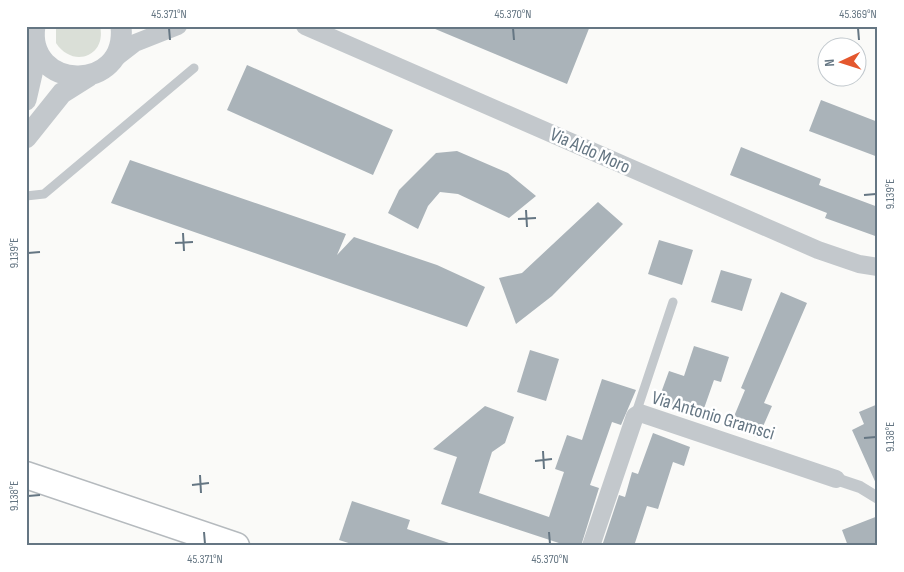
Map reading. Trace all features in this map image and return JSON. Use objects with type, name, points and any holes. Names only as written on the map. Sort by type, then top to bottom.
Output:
[{"type":"main road","points":[[26,475],[236,546]]},
{"type":"street","points":[[113,60],[120,46],[121,26]]},
{"type":"street","points":[[26,138],[62,93],[102,70],[135,43],[178,26]]},
{"type":"street","name":"Via Aldo Moro","points":[[305,26],[818,250],[859,264],[878,267]]},
{"type":"street","points":[[35,32],[39,52],[50,67],[72,77],[91,75]]},
{"type":"street","points":[[26,100],[32,74],[35,32]]},
{"type":"street","name":"Via Antonio Gramsci","points":[[591,546],[635,416],[640,413],[648,414],[860,487],[878,498]]},
{"type":"lane","points":[[26,196],[44,194],[194,68]]},
{"type":"lane","points":[[635,416],[673,302]]},
{"type":"shaded area","points":[[56,26],[100,26],[101,36],[98,45],[87,56],[71,56],[56,43]]},
{"type":"building","points":[[428,26],[590,26],[567,84]]},
{"type":"building","points":[[247,65],[393,130],[373,175],[227,110]]},
{"type":"building","points":[[821,100],[878,122],[878,157],[809,131]]},
{"type":"building","points":[[741,147],[821,179],[819,185],[878,207],[878,237],[825,218],[827,213],[730,175]]},
{"type":"building","points":[[457,151],[508,173],[536,196],[509,218],[458,194],[440,192],[428,206],[418,229],[388,213],[399,190],[436,153]]},
{"type":"building","points":[[130,160],[346,234],[337,255],[354,237],[437,265],[485,287],[467,327],[111,203]]},
{"type":"building","points":[[598,202],[623,224],[552,296],[516,324],[499,278],[522,273]]},
{"type":"building","points":[[659,240],[693,250],[682,285],[648,274]]},
{"type":"building","points":[[721,270],[752,279],[742,311],[711,302]]},
{"type":"building","points":[[781,292],[807,303],[764,403],[772,406],[758,438],[730,426],[745,390],[741,388]]},
{"type":"building","points":[[694,346],[729,357],[721,382],[714,380],[701,417],[658,401],[669,371],[684,376]]},
{"type":"building","points":[[530,350],[559,359],[546,401],[517,392]]},
{"type":"building","points":[[602,379],[636,390],[621,425],[612,422],[590,485],[599,488],[581,546],[568,546],[441,504],[457,457],[433,449],[485,406],[514,417],[505,443],[492,452],[479,493],[549,517],[564,472],[555,469],[567,435],[582,440]]},
{"type":"building","points":[[878,404],[878,488],[852,430],[864,424],[859,412]]},
{"type":"building","points":[[653,433],[690,447],[684,466],[673,462],[658,509],[647,506],[634,546],[602,546],[619,495],[625,497],[632,472],[638,474]]},
{"type":"building","points":[[352,501],[410,520],[407,529],[449,543],[449,546],[358,546],[339,540]]},
{"type":"building","points":[[878,516],[878,546],[848,546],[842,530]]}]
